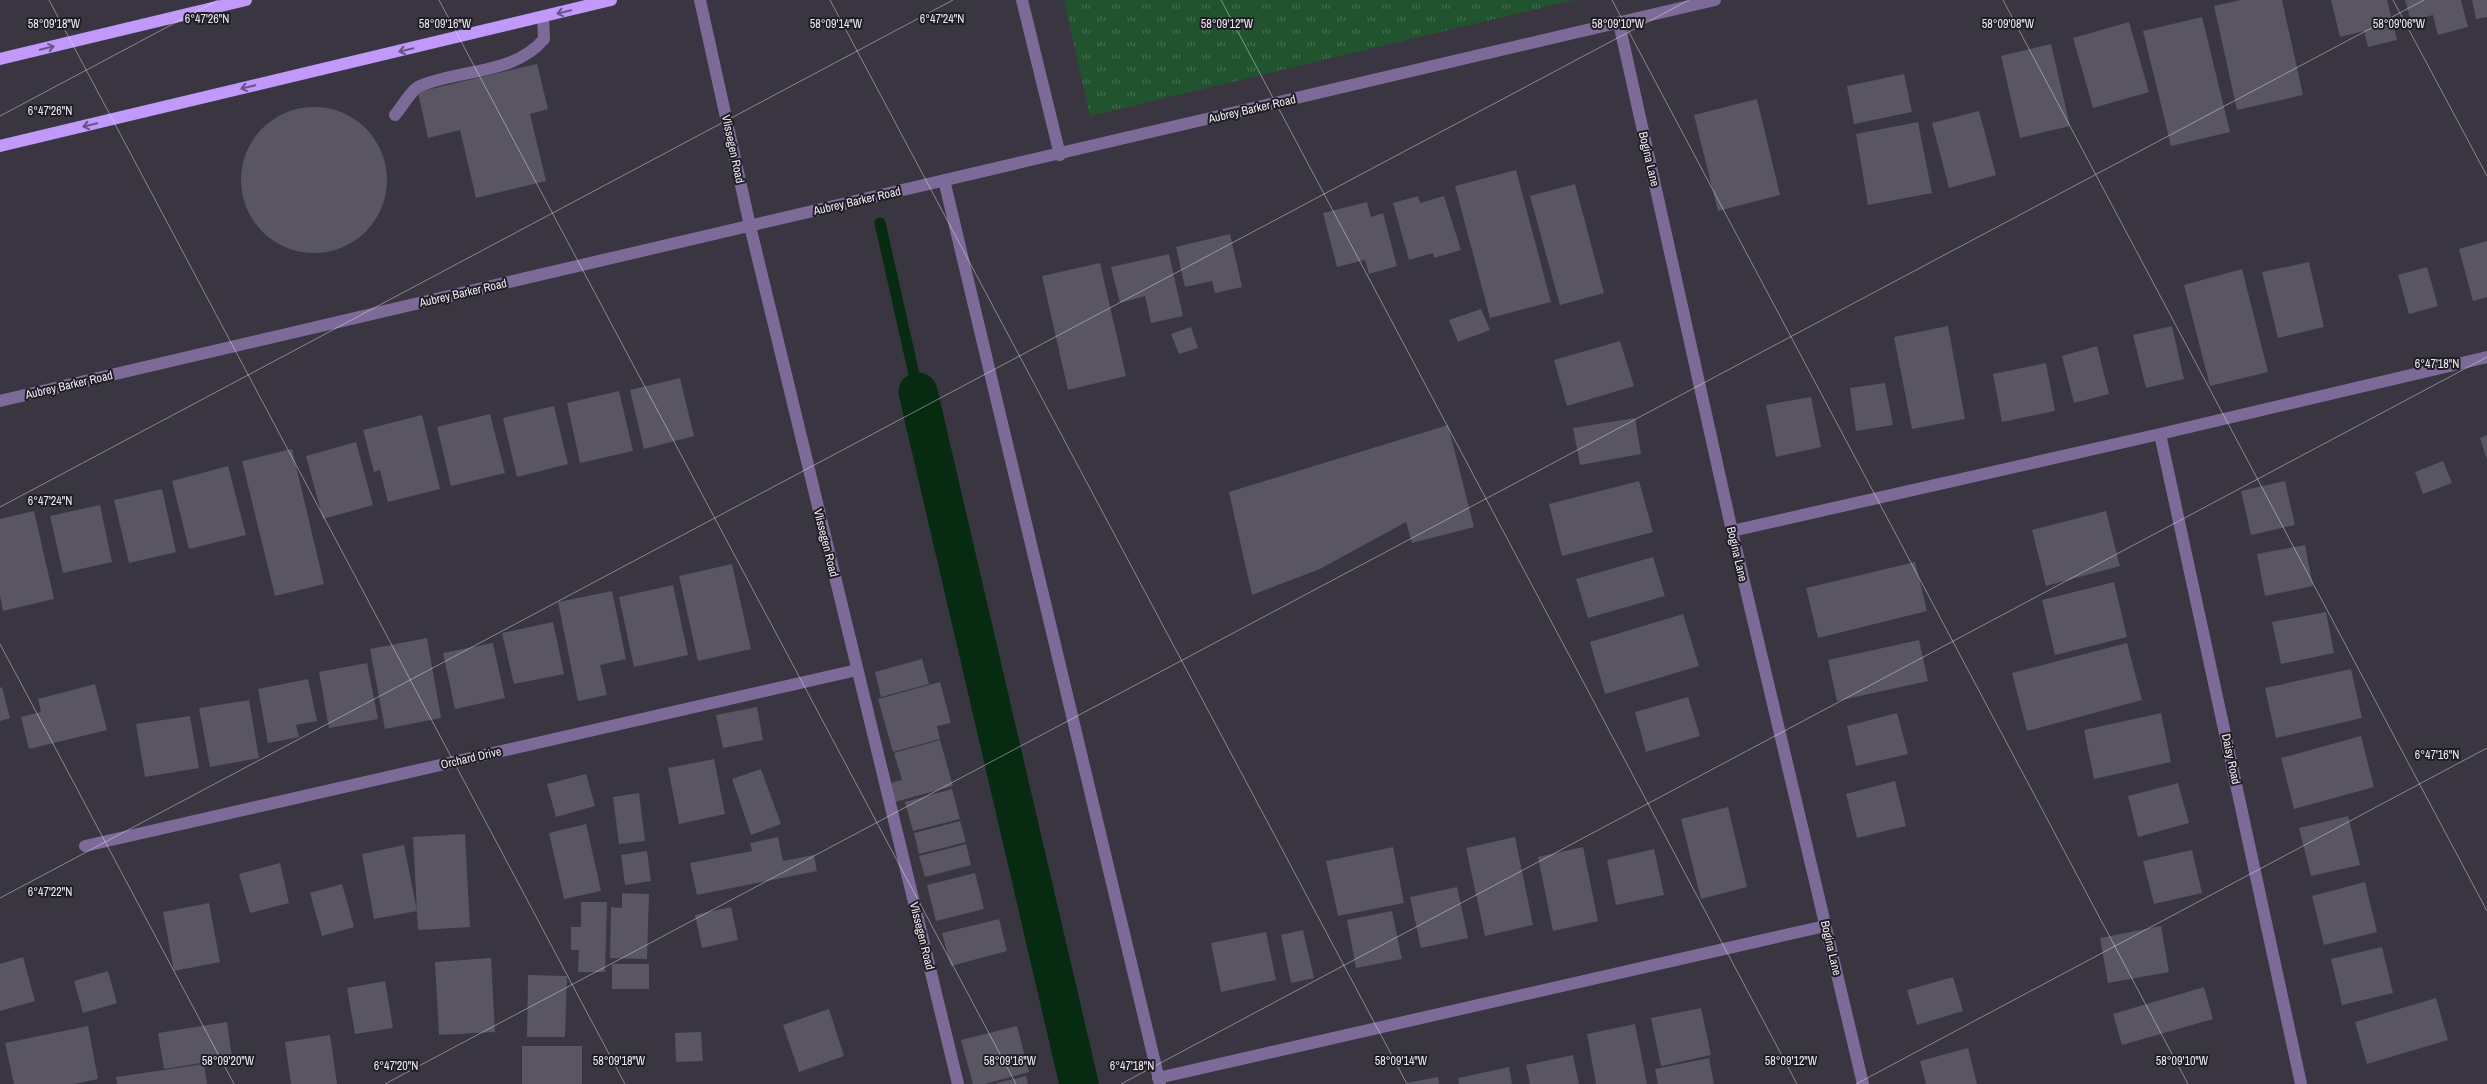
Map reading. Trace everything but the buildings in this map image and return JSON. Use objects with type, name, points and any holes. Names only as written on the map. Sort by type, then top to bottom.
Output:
[{"type":"main road","points":[[0,59],[246,0]]},
{"type":"main road","points":[[0,146],[611,0]]},
{"type":"street","name":"Vlissegen Road","points":[[700,0],[750,226],[958,1084]]},
{"type":"street","points":[[1022,0],[1060,154]]},
{"type":"street","name":"Aubrey Barker Road","points":[[0,401],[1715,0]]},
{"type":"street","points":[[395,115],[418,86],[498,66],[533,52],[544,39],[543,17]]},
{"type":"street","name":"Bogina Lane","points":[[1619,23],[1732,531],[1863,1084]]},
{"type":"street","points":[[944,180],[1159,1081],[1825,926]]},
{"type":"street","points":[[1732,531],[2160,434],[2487,357]]},
{"type":"street","name":"Daisy Road","points":[[2160,434],[2301,1084]]},
{"type":"street","name":"Orchard Drive","points":[[84,846],[857,670]]},
{"type":"green space","points":[[1064,0],[1574,0],[1090,116]]},
{"type":"waterway","points":[[880,223],[918,392]]},
{"type":"waterway","points":[[918,392],[1079,1084]]}]
